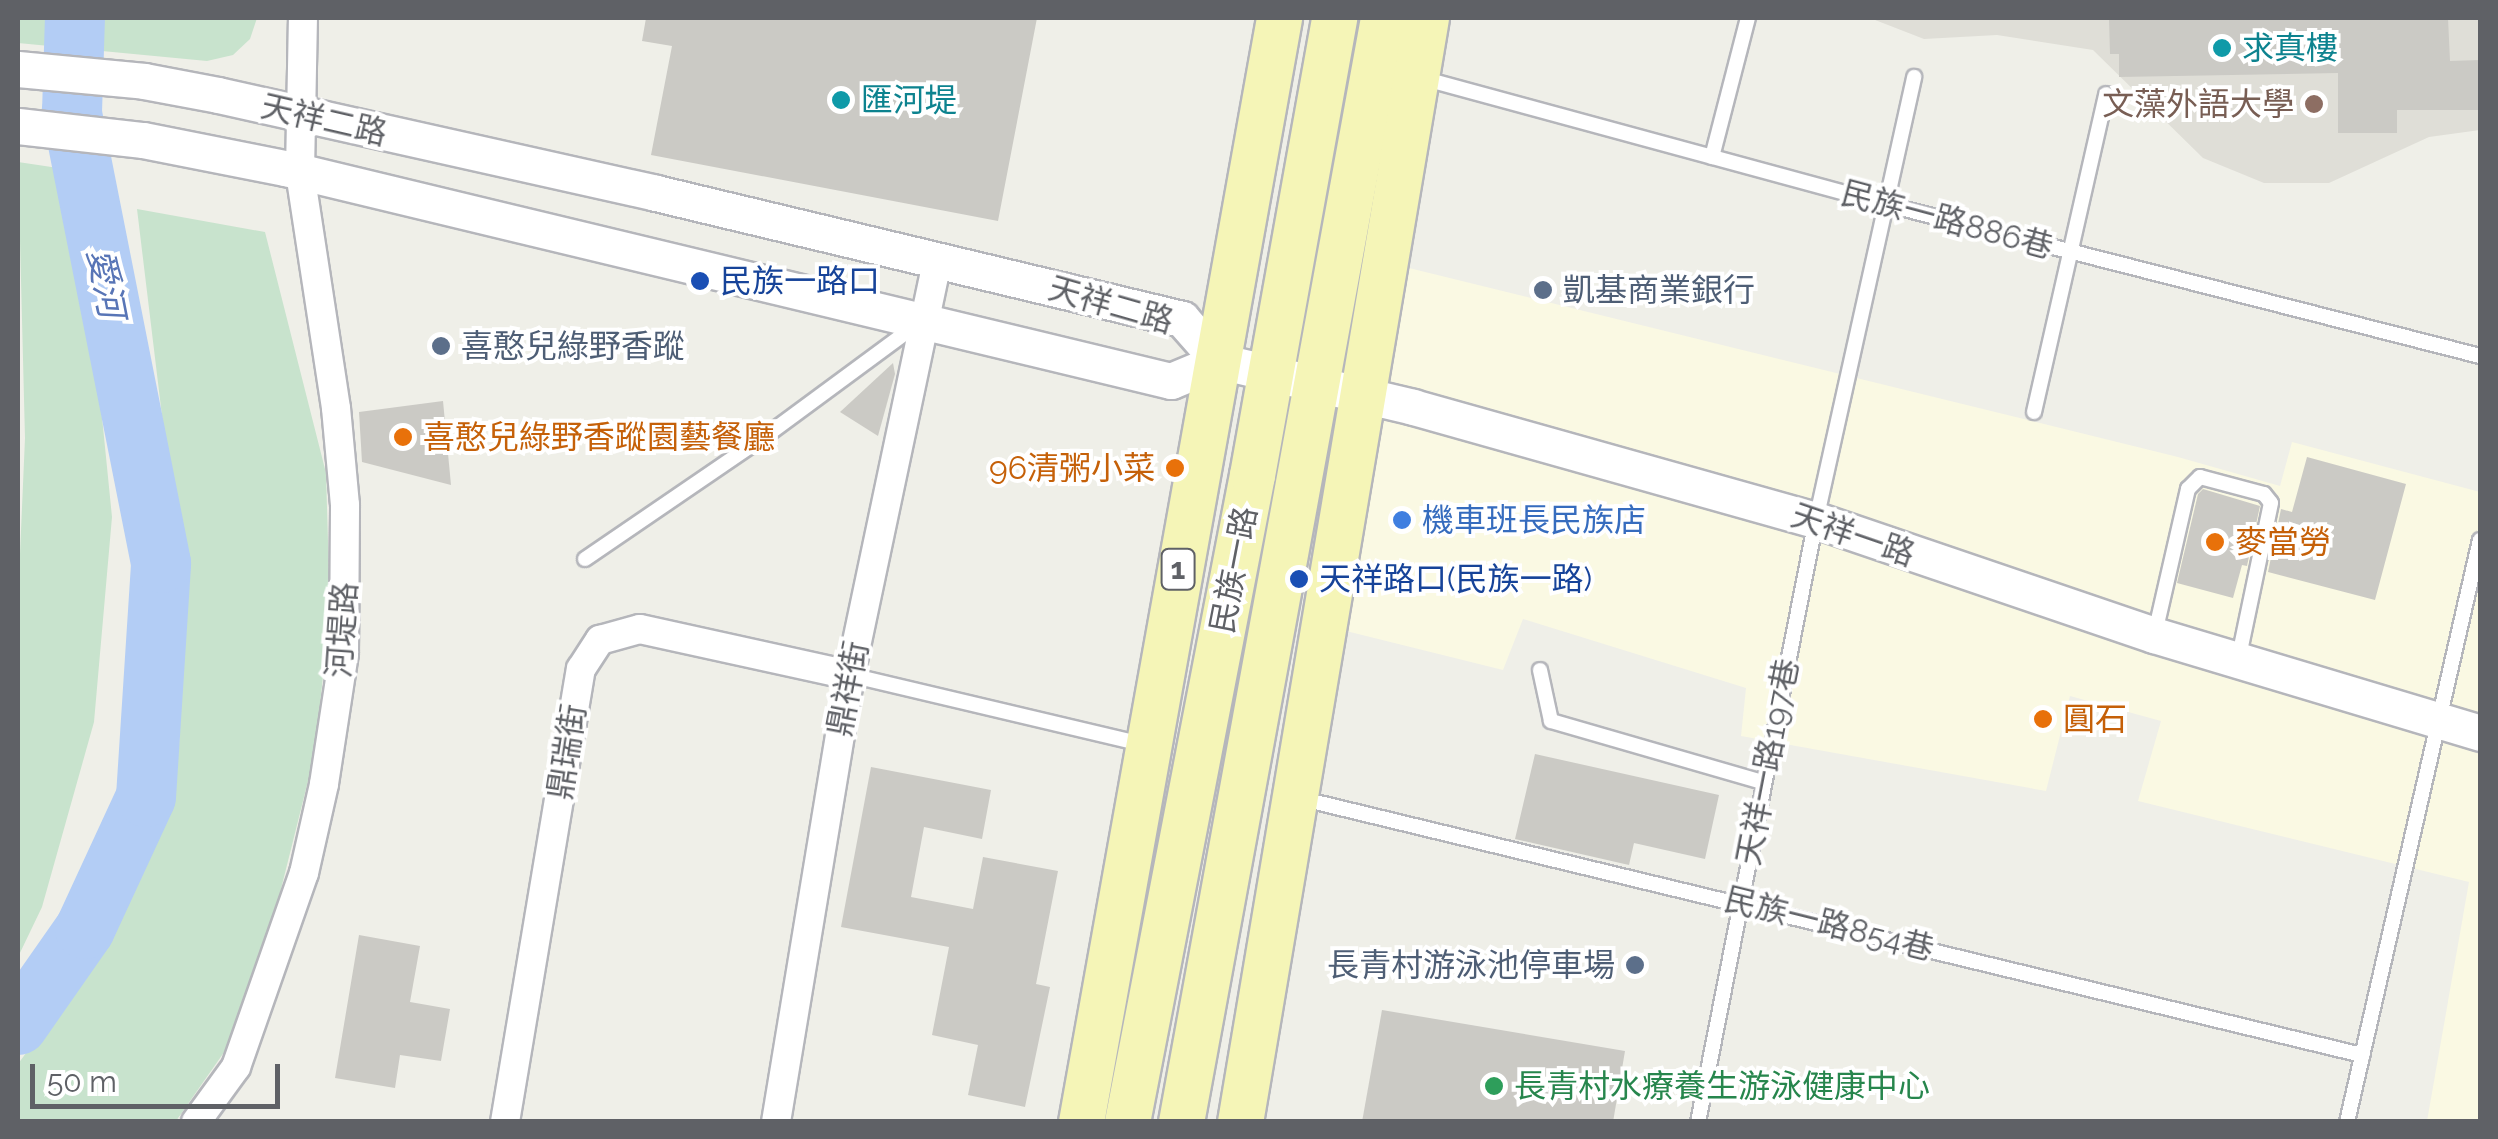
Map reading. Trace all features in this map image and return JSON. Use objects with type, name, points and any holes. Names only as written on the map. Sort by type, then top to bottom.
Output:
[{"type":"main road","name":"民族一路","points":[[1081,1122],[1279,18]]},
{"type":"main road","name":"民族一路","points":[[1127,1122],[1334,18]]},
{"type":"main road","name":"民族一路","points":[[1181,1122],[1241,774],[1318,386],[1383,18]]},
{"type":"main road","points":[[1240,1122],[1426,18]]},
{"type":"street","name":"河堤路","points":[[196,1122],[236,1067],[304,873],[324,784],[344,652],[345,505],[336,408],[300,172],[298,114],[304,18]]},
{"type":"street","name":"天祥二路","points":[[19,69],[144,81],[938,260],[1182,320],[1219,361],[1171,380],[925,318],[300,172],[143,140],[20,126]]},
{"type":"street","name":"鼎祥街","points":[[776,1122],[850,675],[938,260]]},
{"type":"street","name":"天祥一路","points":[[1219,361],[1364,396],[1816,520],[2154,635],[2480,734]]},
{"type":"street","name":"鼎瑞街","points":[[505,1122],[581,669],[600,640],[640,629],[850,675]]},
{"type":"lane","points":[[1712,157],[1748,18]]},
{"type":"lane","name":"民族一路886巷","points":[[1416,77],[1886,204],[2480,356]]},
{"type":"lane","name":"天祥一路197巷","points":[[1698,1122],[1816,520],[1914,77]]},
{"type":"lane","points":[[2034,412],[2106,94]]},
{"type":"lane","points":[[585,559],[767,435],[925,318]]},
{"type":"lane","points":[[2154,635],[2188,489],[2200,476],[2264,494],[2271,503],[2238,662]]},
{"type":"lane","points":[[2347,1122],[2480,540]]},
{"type":"lane","points":[[1540,670],[1551,721],[1763,782]]},
{"type":"lane","points":[[850,675],[1146,745]]},
{"type":"lane","name":"民族一路854巷","points":[[1296,798],[2362,1055]]},
{"type":"shaded area","points":[[18,18],[257,18],[250,39],[233,55],[207,61],[18,43]]},
{"type":"shaded area","name":"文藻外語大學","points":[[1870,18],[2480,18],[2480,130],[2429,137],[2329,183],[2264,183],[2203,158],[2093,50],[1997,35],[1924,39]]},
{"type":"shaded area","points":[[18,162],[85,172],[79,187],[112,517],[94,722],[42,907],[18,957],[18,600],[25,438]]},
{"type":"shaded area","points":[[137,209],[265,232],[326,473],[330,609],[315,753],[275,913],[227,1048],[176,1121],[18,1122],[18,1064],[104,946],[179,746],[185,606]]},
{"type":"shaded area","points":[[1409,268],[2178,457],[2280,486],[2292,442],[2480,492],[2480,1121],[2427,1121],[2469,882],[2138,801],[2161,721],[2070,696],[2046,791],[1741,736],[1746,688],[1523,619],[1503,670],[1342,630]]},
{"type":"building","name":"匯河堤","points":[[646,18],[1037,18],[998,221],[651,155],[672,46],[642,41]]},
{"type":"building","points":[[2109,18],[2448,18],[2450,61],[2480,60],[2480,110],[2397,110],[2397,133],[2338,133],[2338,73],[2119,77],[2119,54],[2110,54]]},
{"type":"building","points":[[893,363],[895,374],[878,436],[840,412]]},
{"type":"building","name":"喜憨兒綠野香蹤園藝餐廳","points":[[443,401],[451,485],[362,462],[359,412]]},
{"type":"building","points":[[2307,457],[2406,484],[2375,600],[2268,572],[2281,509],[2292,512]]},
{"type":"building","name":"麥當勞","points":[[2203,489],[2260,506],[2247,566],[2242,565],[2233,598],[2177,583],[2198,494]]},
{"type":"building","points":[[1535,754],[1719,795],[1705,859],[1634,843],[1629,865],[1515,839]]},
{"type":"building","points":[[871,767],[991,790],[982,839],[924,827],[911,897],[973,909],[983,857],[1058,871],[1036,984],[1050,987],[1025,1107],[968,1095],[978,1045],[932,1035],[949,947],[841,927]]},
{"type":"building","points":[[359,935],[420,946],[410,1002],[450,1009],[441,1061],[400,1055],[395,1088],[335,1078]]},
{"type":"building","name":"長青村水療養生游泳健康中心","points":[[1382,1010],[1625,1051],[1613,1122],[1362,1122]]},
{"type":"waterway","name":"愛河","points":[[18,1025],[85,929],[146,797],[161,563],[72,112],[75,18]]},
{"type":"place","name":"求真樓","points":[[2222,48]]},
{"type":"place","name":"匯河堤","points":[[841,100]]},
{"type":"place","name":"文藻外語大學","points":[[2314,104]]},
{"type":"place","name":"民族一路口","points":[[700,281]]},
{"type":"place","name":"凱基商業銀行","points":[[1543,290]]},
{"type":"place","name":"喜憨兒綠野香蹤","points":[[441,346]]},
{"type":"place","name":"喜憨兒綠野香蹤園藝餐廳","points":[[403,437]]},
{"type":"place","name":"96清粥小菜","points":[[1175,468]]},
{"type":"place","name":"機車班長民族店","points":[[1402,520]]},
{"type":"place","name":"麥當勞","points":[[2215,542]]},
{"type":"place","name":"天祥路口(民族一路)","points":[[1299,579]]},
{"type":"place","name":"圓石","points":[[2043,719]]},
{"type":"place","name":"長青村游泳池停車場","points":[[1635,965]]},
{"type":"place","name":"長青村水療養生游泳健康中心","points":[[1494,1086]]}]
